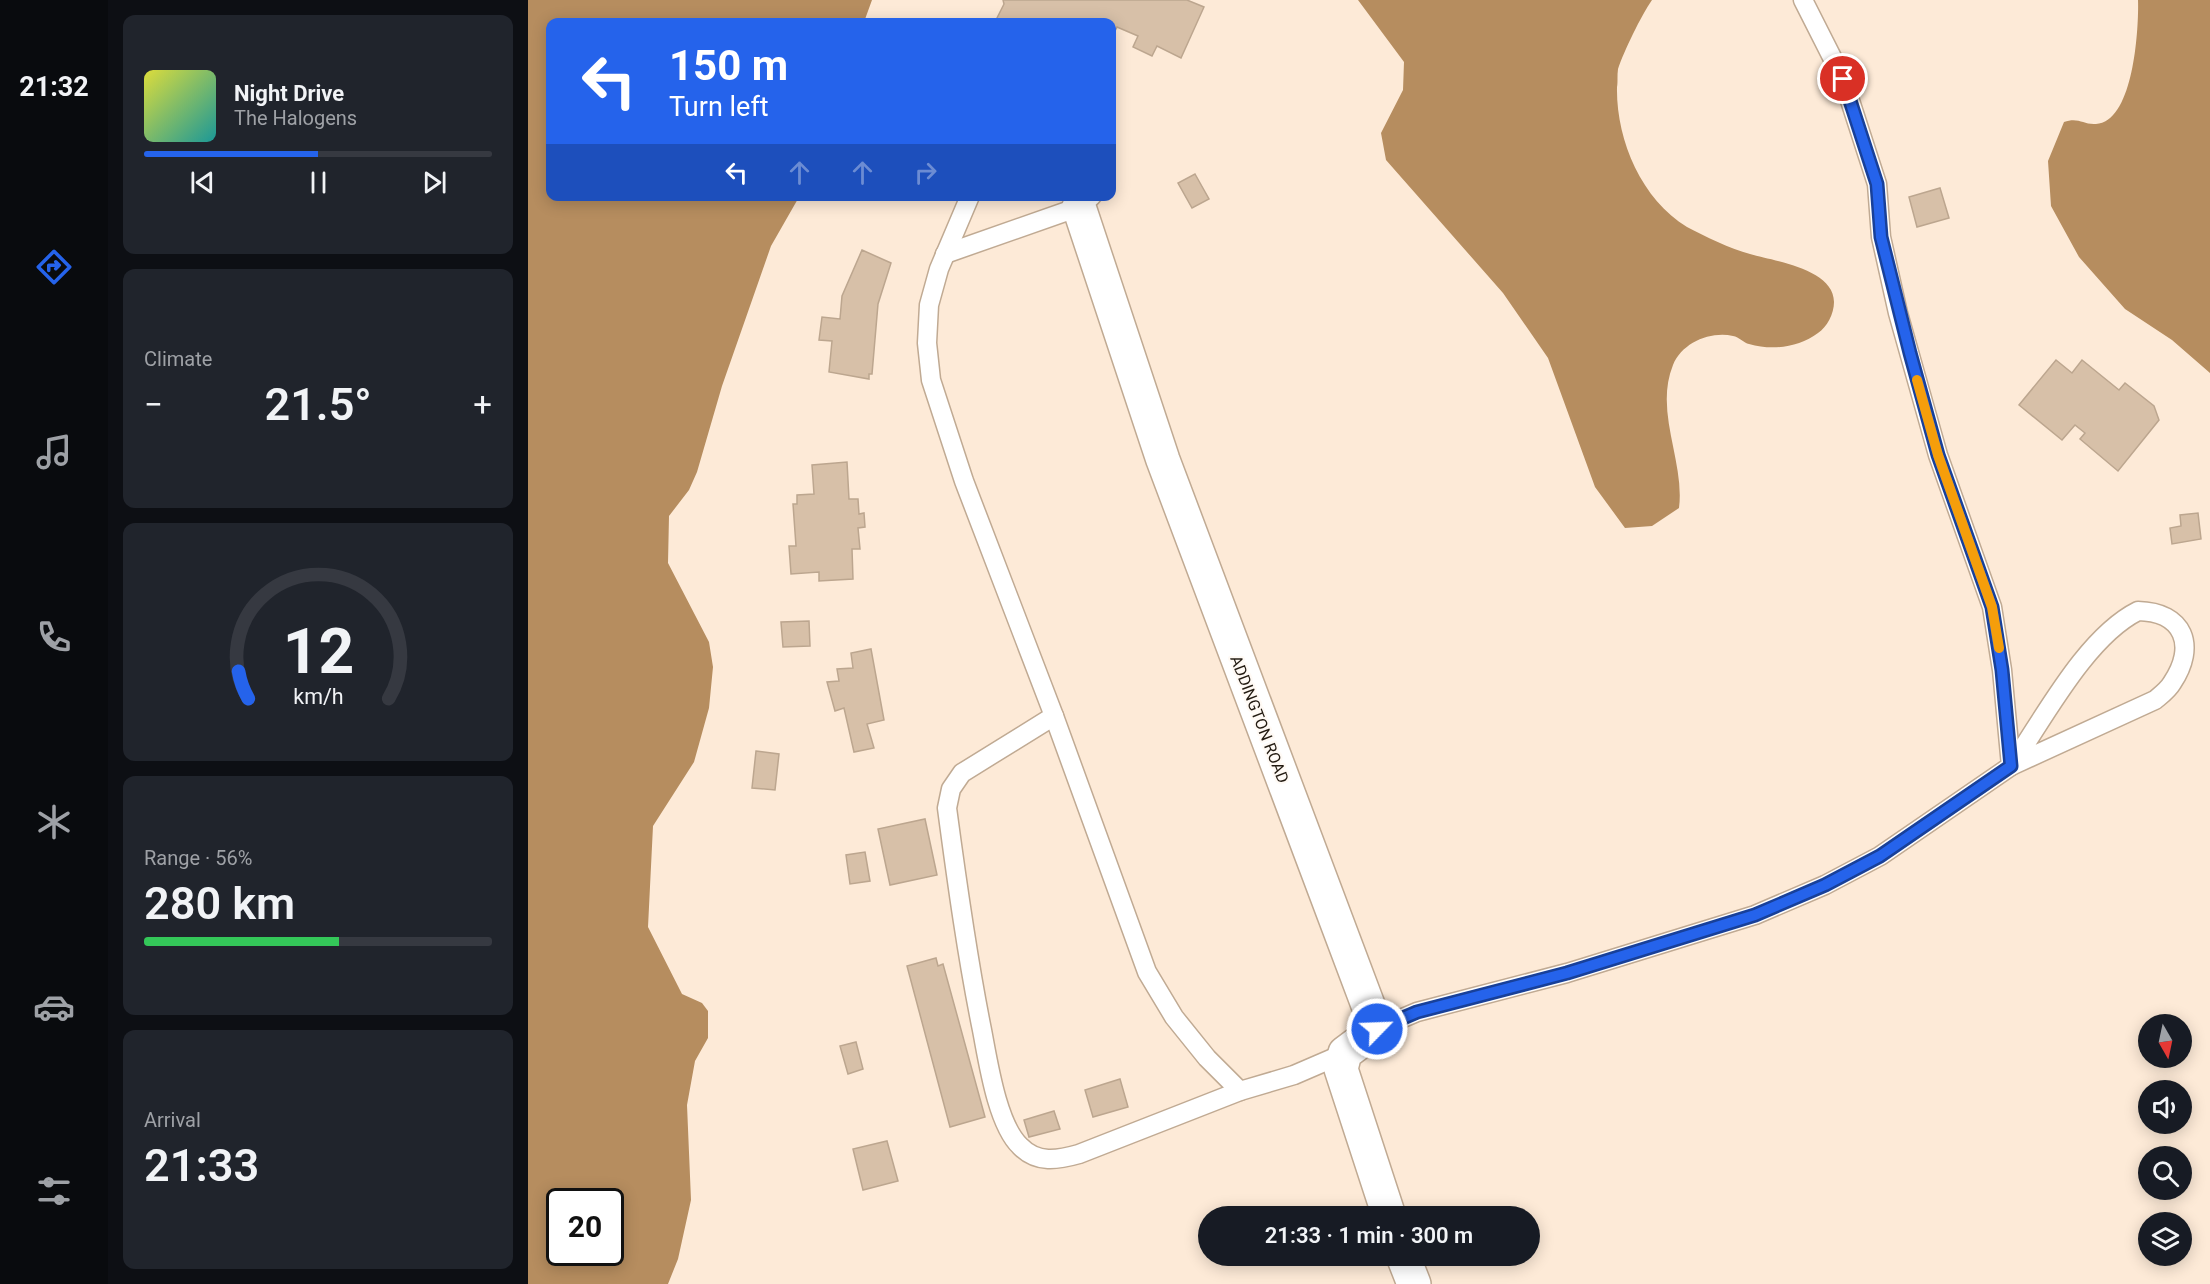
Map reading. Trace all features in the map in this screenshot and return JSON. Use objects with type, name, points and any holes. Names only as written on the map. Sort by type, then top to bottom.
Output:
[{"type":"street","name":"ADDINGTON ROAD","points":[[1085,202],[1163,460],[1377,1029]]},
{"type":"street","points":[[1377,1029],[1345,1053],[1341,1069],[1386,1206]]},
{"type":"street","points":[[1407,1266],[1414,1284]]},
{"type":"lane","points":[[1803,0],[1843,79],[1877,184],[1881,237],[1898,313],[1938,455],[1992,607],[2002,670],[2011,766]]},
{"type":"lane","points":[[968,201],[945,254],[929,305],[927,343],[931,380],[964,481],[1054,716],[1147,972],[1174,1017],[1207,1058],[1240,1091]]},
{"type":"lane","points":[[945,254],[1085,202]]},
{"type":"lane","points":[[1377,1029],[1417,1012],[1567,973],[1755,915],[1825,885],[1880,856],[2011,766],[2155,700],[2171,685],[2181,666],[2185,645],[2181,629],[2169,616],[2156,611],[2138,611],[2120,620],[2083,659],[2011,766]]},
{"type":"lane","points":[[1054,716],[962,773],[951,789],[947,808],[965,943],[992,1081],[1008,1130],[1020,1146],[1036,1157],[1055,1160],[1079,1154],[1240,1091],[1294,1075],[1345,1053]]},
{"type":"shaded area","points":[[528,0],[872,0],[865,18],[546,18],[546,201],[797,201],[771,246],[722,386],[697,472],[689,490],[669,516],[668,563],[709,642],[713,667],[709,708],[694,762],[653,826],[648,927],[682,994],[702,1003],[708,1011],[708,1038],[695,1061],[687,1105],[691,1200],[678,1259],[668,1284],[528,1284]]},
{"type":"shaded area","points":[[1358,0],[1652,0],[1628,43],[1618,69],[1617,87],[1621,127],[1634,166],[1644,184],[1671,215],[1687,227],[1735,249],[1801,268],[1814,274],[1831,291],[1834,302],[1829,320],[1821,330],[1803,342],[1767,347],[1747,343],[1733,336],[1715,335],[1698,340],[1677,357],[1668,383],[1667,401],[1678,472],[1679,508],[1652,526],[1625,528],[1595,487],[1548,358],[1503,293],[1386,160],[1381,133],[1403,90],[1404,62]]},
{"type":"shaded area","points":[[2138,0],[2210,0],[2210,373],[2172,340],[2125,309],[2079,257],[2051,206],[2048,161],[2064,122],[2074,120],[2096,124],[2109,119],[2119,108],[2132,71]]},
{"type":"building","points":[[1003,0],[1187,0],[1204,7],[1181,58],[1157,46],[1152,56],[1133,47],[1138,36],[1117,27],[1116,29],[1116,18],[997,18],[1004,4]]},
{"type":"building","points":[[1195,174],[1209,199],[1192,208],[1178,183]]},
{"type":"building","points":[[1940,188],[1949,218],[1917,227],[1909,197]]},
{"type":"building","points":[[862,250],[891,263],[878,304],[872,374],[869,374],[869,379],[829,372],[832,341],[819,340],[822,317],[840,319],[842,296]]},
{"type":"building","points":[[2056,360],[2072,373],[2082,360],[2119,390],[2125,383],[2154,406],[2159,420],[2118,471],[2080,439],[2085,433],[2075,425],[2062,440],[2019,405]]},
{"type":"building","points":[[847,462],[849,499],[858,499],[859,514],[864,513],[865,527],[858,528],[860,549],[852,549],[853,579],[819,581],[819,572],[791,574],[789,546],[796,546],[793,504],[797,504],[797,495],[814,494],[812,465]]},
{"type":"building","points":[[2198,513],[2201,539],[2172,544],[2170,528],[2181,526],[2180,515]]},
{"type":"building","points":[[809,621],[810,646],[783,647],[781,622]]},
{"type":"building","points":[[871,649],[884,720],[867,724],[874,748],[854,752],[844,708],[835,711],[827,682],[839,681],[837,669],[853,668],[851,653]]},
{"type":"building","points":[[756,751],[779,754],[775,790],[752,788]]},
{"type":"building","points":[[925,819],[937,875],[890,885],[878,829]]},
{"type":"building","points":[[865,852],[870,881],[850,884],[846,855]]},
{"type":"building","points":[[936,958],[938,966],[943,964],[985,1117],[950,1127],[907,966]]},
{"type":"building","points":[[856,1042],[863,1069],[848,1074],[840,1046]]},
{"type":"building","points":[[1120,1079],[1128,1107],[1093,1117],[1085,1090]]},
{"type":"building","points":[[1054,1111],[1060,1129],[1029,1137],[1024,1120]]},
{"type":"building","points":[[887,1141],[898,1181],[863,1190],[853,1149]]},
{"type":"slow traffic","points":[[1917,380],[1938,455],[1992,607],[1999,648]]},
{"type":"route","points":[[1377,1029],[1417,1012],[1567,973],[1755,915],[1825,885],[1880,856],[2011,766],[2002,670],[1992,607],[1938,455],[1898,313],[1881,237],[1877,184],[1843,79]]}]
